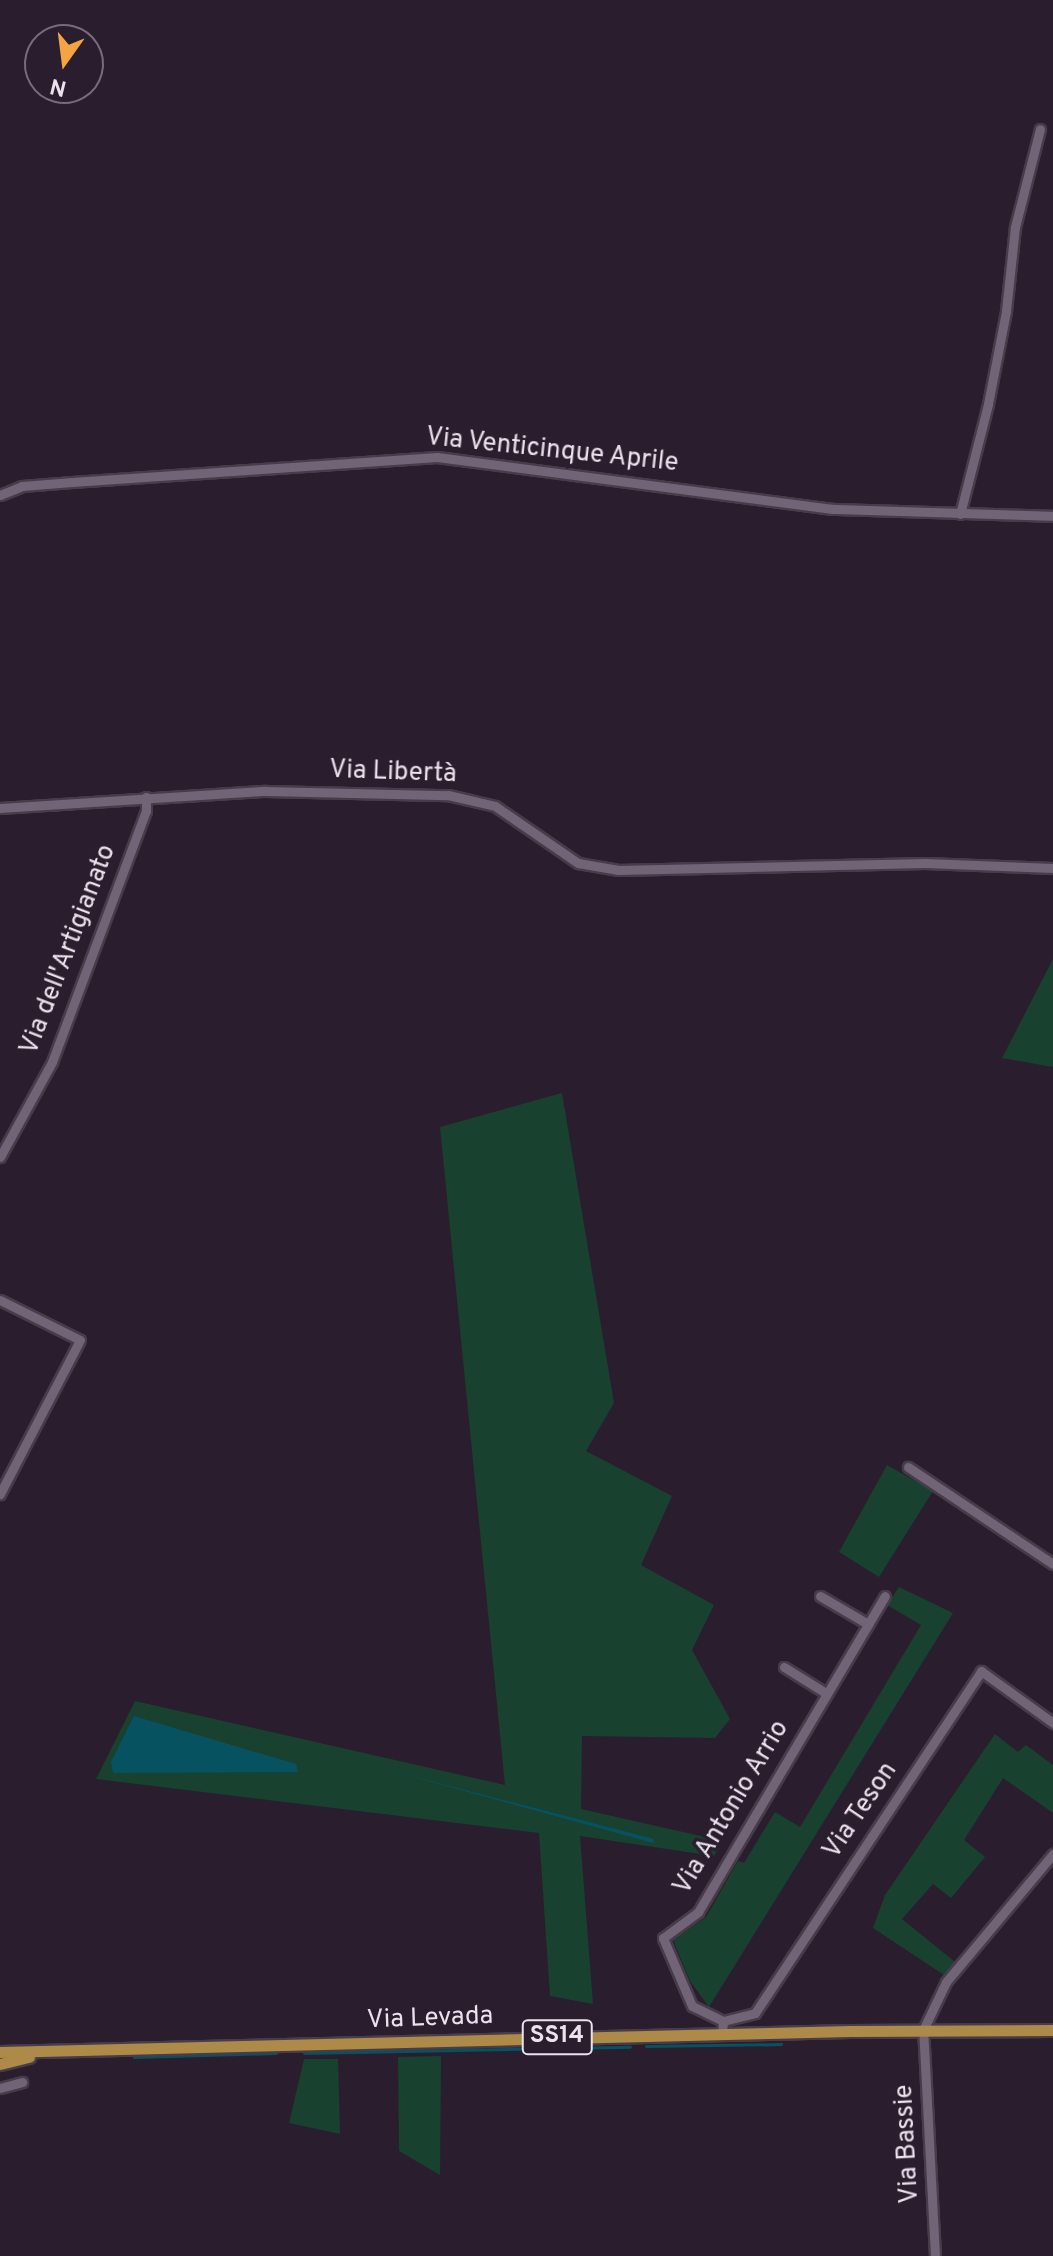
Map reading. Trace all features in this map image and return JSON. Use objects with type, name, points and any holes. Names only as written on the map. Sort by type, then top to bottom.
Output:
[{"type":"main road","name":"Via Levada","points":[[0,2052],[61,2054],[723,2027],[1053,2030]]},
{"type":"main road","name":"SS14","points":[[0,2064],[61,2054]]},
{"type":"street","points":[[960,514],[988,404],[1006,311],[1015,227],[1040,129]]},
{"type":"street","name":"Via Venticinque Aprile","points":[[0,495],[22,486],[437,457],[833,509],[1053,516]]},
{"type":"street","name":"Via Libertà","points":[[0,808],[265,791],[464,797],[495,806],[578,863],[618,870],[925,863],[1053,868]]},
{"type":"street","name":"Via dell'Artigianato","points":[[0,1157],[52,1062],[146,811],[146,797]]},
{"type":"street","points":[[0,1300],[80,1340],[0,1494]]},
{"type":"street","points":[[908,1467],[1053,1564]]},
{"type":"street","points":[[820,1596],[868,1624]]},
{"type":"street","name":"Via Antonio Arrio","points":[[723,2027],[692,2006],[663,1938],[698,1912],[885,1596]]},
{"type":"street","points":[[784,1667],[826,1693]]},
{"type":"street","name":"Via Teson","points":[[723,2027],[755,2013],[981,1671],[1053,1723]]},
{"type":"street","points":[[923,2030],[946,1982],[1053,1854]]},
{"type":"street","name":"Via Bassie","points":[[923,2030],[935,2256]]},
{"type":"street","points":[[0,2088],[22,2082]]},
{"type":"green space","points":[[1053,959],[1053,1067],[1002,1058]]},
{"type":"green space","points":[[562,1093],[614,1403],[586,1451],[672,1496],[641,1565],[714,1605],[692,1650],[730,1719],[715,1738],[582,1736],[581,1809],[723,1841],[714,1856],[580,1836],[593,2004],[550,1996],[539,1833],[96,1779],[135,1701],[505,1785],[440,1127]]},
{"type":"green space","points":[[887,1465],[933,1491],[879,1577],[839,1552]]},
{"type":"green space","points":[[899,1587],[953,1613],[709,2007],[690,1981],[673,1940],[706,1917],[738,1861],[744,1863],[775,1812],[800,1827],[921,1625],[887,1605]]},
{"type":"green space","points":[[995,1734],[1018,1752],[1026,1745],[1053,1765],[1053,1813],[1003,1778],[964,1840],[985,1857],[951,1898],[933,1884],[902,1919],[955,1962],[944,1975],[873,1928],[885,1895]]},
{"type":"green space","points":[[441,2056],[440,2175],[399,2151],[398,2057]]},
{"type":"green space","points":[[304,2059],[338,2059],[340,2134],[289,2123]]},
{"type":"water","points":[[134,1716],[296,1764],[298,1772],[113,1773],[111,1762]]},
{"type":"water","points":[[392,1771],[654,1839],[653,1843]]},
{"type":"waterway","points":[[646,2046],[781,2044]]},
{"type":"waterway","points":[[304,2053],[630,2047]]},
{"type":"waterway","points":[[134,2057],[276,2053]]}]
